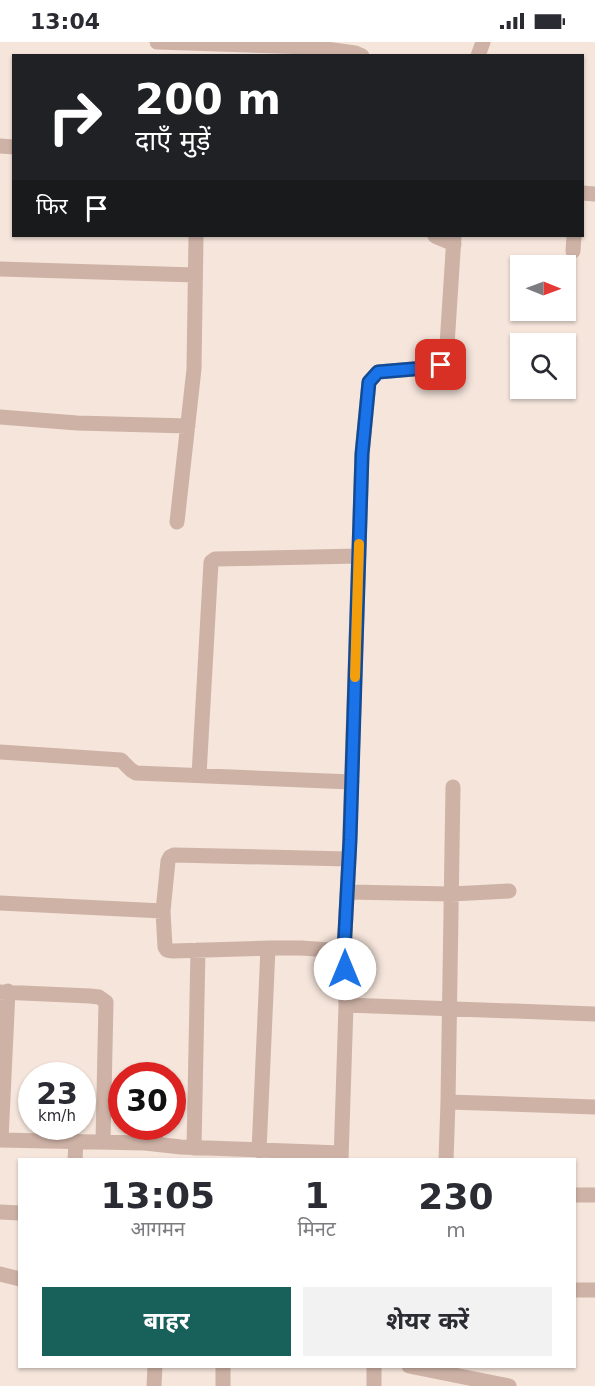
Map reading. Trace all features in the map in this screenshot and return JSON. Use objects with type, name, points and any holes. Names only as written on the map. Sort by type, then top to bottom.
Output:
[{"type":"street","points":[[157,42],[197,47],[312,51],[358,50]]},
{"type":"street","points":[[177,522],[194,369],[196,237]]},
{"type":"street","points":[[104,1142],[106,1002],[99,997],[90,996],[4,992],[1,1140],[145,1143],[185,1152],[259,1151],[341,1156],[346,1005],[344,951],[352,782],[362,454],[369,382],[378,372],[437,367],[446,361],[454,240]]},
{"type":"street","points":[[0,269],[195,275]]},
{"type":"street","points":[[0,417],[77,423],[188,426]]},
{"type":"street","points":[[199,775],[211,562],[215,560],[359,556]]},
{"type":"street","points":[[0,752],[121,760],[136,773],[352,782]]},
{"type":"street","points":[[446,1158],[453,787]]},
{"type":"street","points":[[344,951],[302,948],[167,950],[163,911],[168,861],[174,855],[349,859]]},
{"type":"street","points":[[348,892],[451,894],[509,891]]},
{"type":"street","points":[[0,903],[163,911]]},
{"type":"street","points":[[259,1151],[267,948]]},
{"type":"street","points":[[185,1152],[198,950]]},
{"type":"street","points":[[346,1005],[595,1014]]},
{"type":"street","points":[[448,1102],[595,1107]]},
{"type":"street","points":[[75,1158],[76,1141]]},
{"type":"street","points":[[576,1195],[595,1195]]},
{"type":"street","points":[[0,1212],[18,1213]]},
{"type":"street","points":[[0,1274],[18,1278]]},
{"type":"street","points":[[576,1290],[595,1290]]},
{"type":"street","points":[[154,1386],[155,1368]]},
{"type":"street","points":[[223,1386],[224,1368]]},
{"type":"street","points":[[374,1368],[374,1386]]},
{"type":"street","points":[[438,1369],[469,1383],[509,1386]]},
{"type":"slow traffic","points":[[355,677],[359,544]]},
{"type":"route","points":[[345,969],[362,454],[369,382],[378,372],[441,365]]}]
